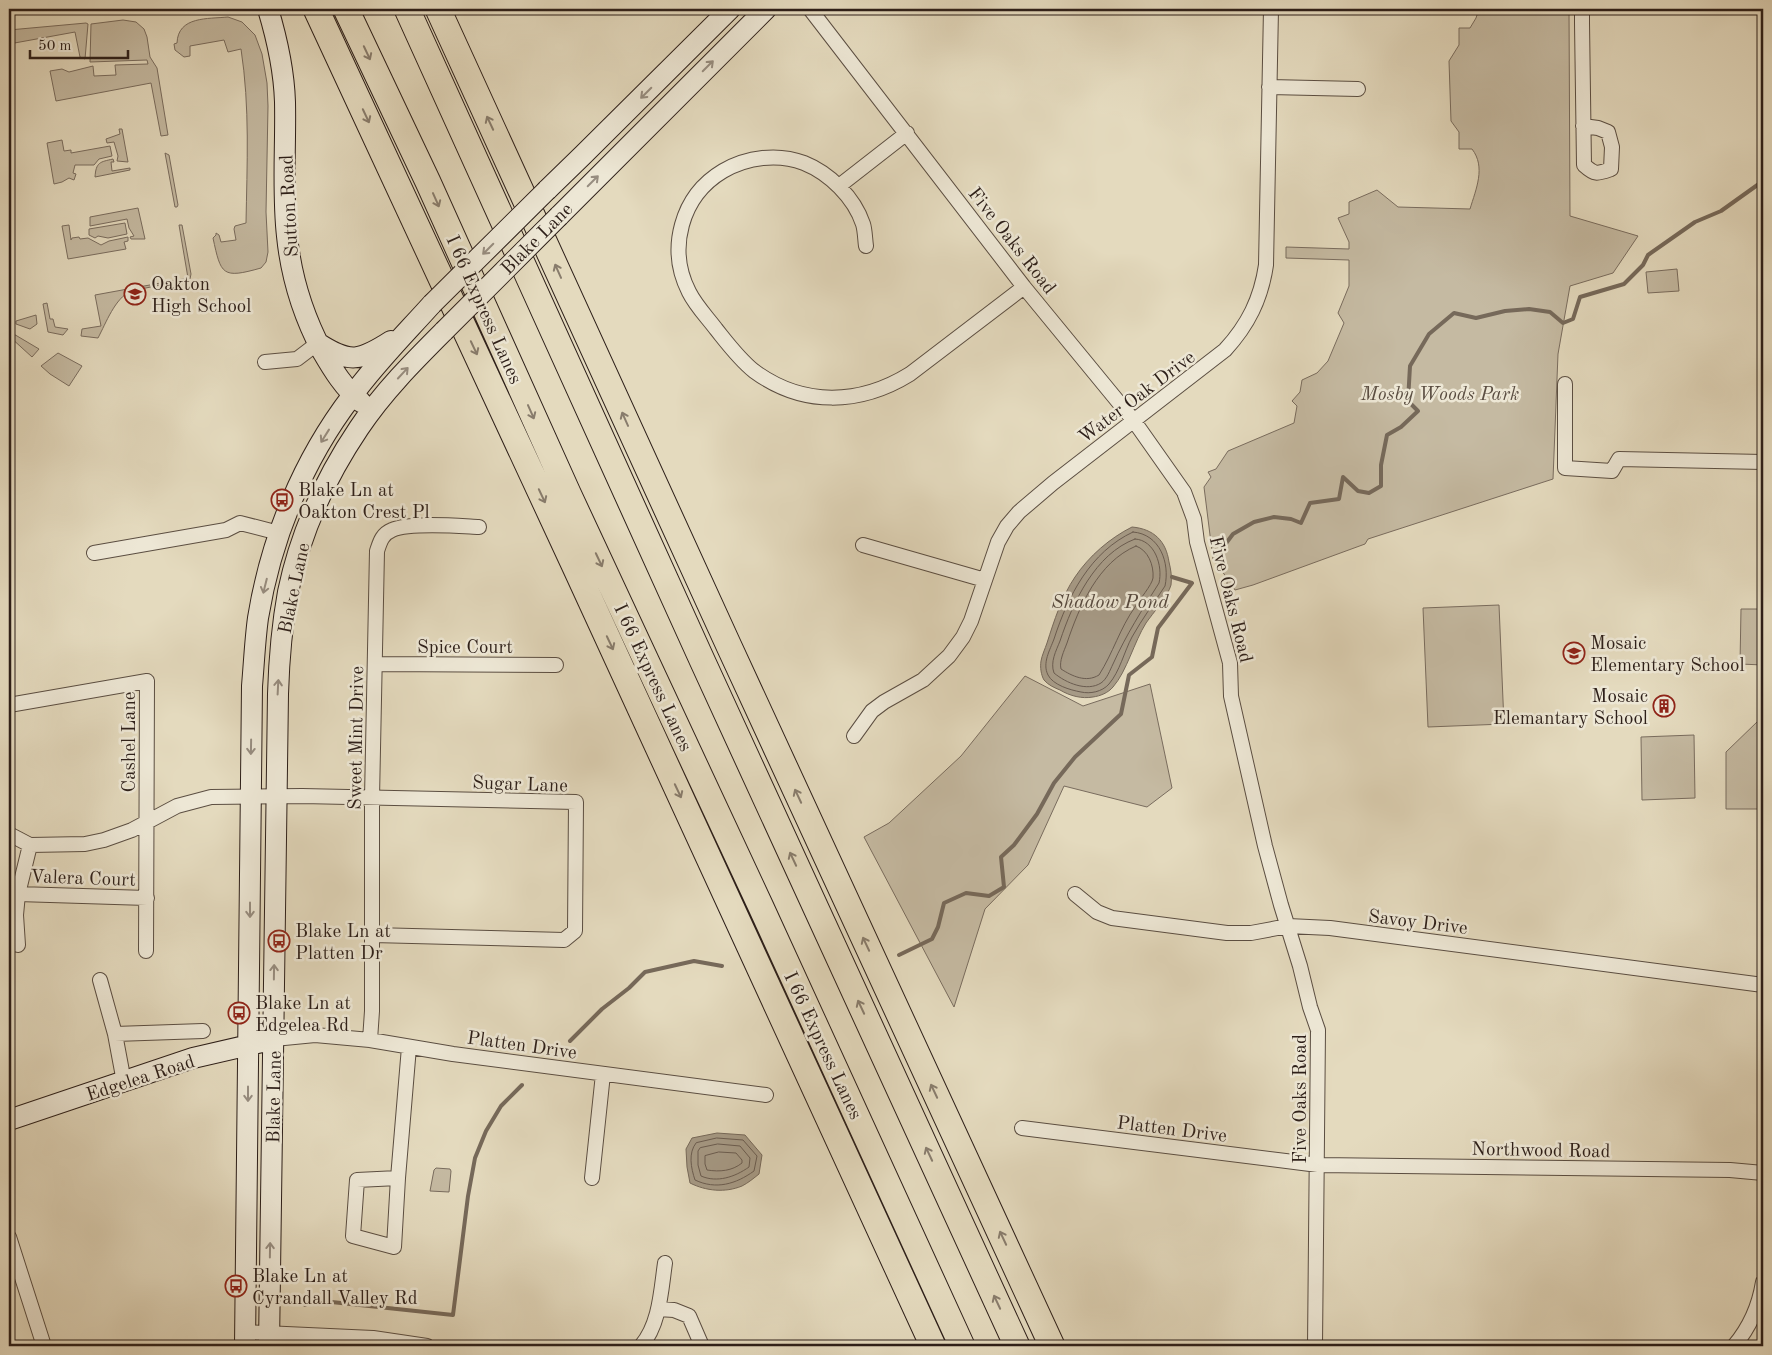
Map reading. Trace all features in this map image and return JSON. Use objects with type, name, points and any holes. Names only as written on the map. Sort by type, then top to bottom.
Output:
[{"type":"highway","points":[[316,9],[568,551],[933,1346]]},
{"type":"highway","name":"I 66 Express Lanes","points":[[346,9],[428,182],[568,493],[761,907],[962,1346]]},
{"type":"highway","points":[[407,9],[706,669],[1017,1346]]},
{"type":"highway","points":[[438,9],[788,776],[1052,1346]]},
{"type":"main road","name":"Sutton Road","points":[[268,9],[275,31],[283,76],[285,101],[285,213],[289,254],[302,309],[318,343],[336,374],[352,395],[372,411]]},
{"type":"main road","name":"Blake Lane","points":[[245,1339],[252,686],[254,648],[264,589],[279,533],[298,486],[316,451],[352,395],[407,331],[730,9]]},
{"type":"main road","name":"Blake Lane","points":[[269,1340],[279,659],[289,591],[308,526],[319,499],[350,443],[394,383],[766,9]]},
{"type":"main road","points":[[318,343],[341,356],[350,358],[361,357],[407,331]]},
{"type":"main road","name":"Edgelea Road","points":[[9,1120],[193,1058],[274,1039]]},
{"type":"street","name":"Five Oaks Road","points":[[810,9],[1024,287],[1134,420],[1184,492],[1194,519],[1197,542],[1230,663],[1232,696],[1265,846],[1300,966],[1310,1008],[1318,1030],[1315,1346]]},
{"type":"street","name":"Water Oak Drive","points":[[854,736],[872,711],[923,680],[949,656],[971,621],[998,542],[1007,526],[1019,512],[1053,483],[1225,350],[1243,329],[1259,298],[1266,265],[1271,9]]},
{"type":"street","points":[[1582,9],[1583,126]]},
{"type":"street","points":[[1269,87],[1358,89]]},
{"type":"street","points":[[839,186],[907,133]]},
{"type":"street","points":[[866,246],[863,224],[855,208],[839,186],[817,169],[802,162],[776,158],[751,160],[729,167],[708,182],[693,200],[682,221],[678,239],[680,267],[690,293],[738,356],[754,371],[772,382],[798,393],[825,398],[852,397],[879,390],[910,374],[1024,287]]},
{"type":"street","points":[[265,362],[297,359],[318,343]]},
{"type":"street","points":[[1565,384],[1566,468],[1612,471],[1619,460],[1763,462]]},
{"type":"street","points":[[94,553],[226,530],[240,523],[279,533]]},
{"type":"street","name":"Sweet Mint Drive","points":[[370,1040],[372,1011],[372,798],[377,551],[381,539],[390,530],[404,526],[479,527]]},
{"type":"street","points":[[863,545],[986,580]]},
{"type":"street","name":"Spice Court","points":[[375,664],[556,665]]},
{"type":"street","name":"Cashel Lane","points":[[9,705],[146,682],[146,822]]},
{"type":"street","name":"Sugar Lane","points":[[30,846],[64,846],[104,840],[132,830],[189,802],[211,797],[276,796],[576,802],[575,931],[564,940],[373,935]]},
{"type":"street","name":"Valera Court","points":[[146,822],[146,952]]},
{"type":"street","points":[[9,834],[30,846]]},
{"type":"street","name":"Valera Court","points":[[18,945],[16,915],[18,894],[30,846]]},
{"type":"street","name":"Valera Court","points":[[18,894],[146,898]]},
{"type":"street","name":"Savoy Drive","points":[[1075,894],[1097,912],[1112,918],[1226,933],[1251,933],[1288,926],[1330,928],[1763,985]]},
{"type":"street","points":[[100,980],[124,1082]]},
{"type":"street","points":[[114,1034],[202,1031]]},
{"type":"street","name":"Platten Drive","points":[[274,1039],[315,1035],[370,1040],[409,1047],[766,1095]]},
{"type":"street","points":[[398,1178],[357,1180],[353,1236],[394,1247],[409,1047]]},
{"type":"street","points":[[592,1178],[604,1074]]},
{"type":"street","name":"Platten Drive","points":[[1022,1128],[1318,1165]]},
{"type":"street","name":"Northwood Road","points":[[1318,1165],[1730,1170],[1763,1173]]},
{"type":"street","points":[[9,1237],[44,1346]]},
{"type":"street","points":[[641,1346],[646,1341],[658,1309],[665,1263]]},
{"type":"street","points":[[1734,1346],[1746,1330],[1757,1309],[1763,1282]]},
{"type":"street","points":[[658,1309],[674,1310],[688,1316],[702,1346]]},
{"type":"street","points":[[245,1339],[372,1338],[427,1346]]},
{"type":"green space","name":"Mosby Woods Park","points":[[1479,9],[1569,9],[1570,216],[1638,236],[1613,273],[1570,286],[1558,354],[1553,479],[1368,539],[1365,544],[1235,590],[1231,584],[1227,585],[1227,578],[1213,559],[1204,487],[1211,477],[1208,472],[1216,469],[1228,451],[1294,423],[1297,406],[1292,401],[1300,392],[1302,380],[1317,373],[1328,361],[1344,323],[1338,313],[1349,286],[1349,260],[1286,258],[1286,247],[1349,249],[1349,242],[1338,218],[1349,214],[1349,202],[1377,190],[1398,207],[1470,209],[1477,186],[1478,163],[1472,149],[1459,149],[1459,132],[1451,121],[1449,61],[1459,45],[1459,28],[1470,28]]},
{"type":"green space","points":[[228,17],[242,22],[255,35],[262,54],[267,83],[268,106],[266,212],[268,252],[266,262],[261,268],[238,273],[225,271],[221,267],[213,238],[216,233],[219,235],[221,242],[236,240],[235,226],[246,223],[247,114],[241,49],[228,52],[224,40],[190,46],[190,56],[184,57],[175,50],[174,44],[177,43],[179,34],[188,23],[203,19]]},
{"type":"green space","points":[[123,20],[136,22],[144,29],[150,57],[157,68],[168,135],[161,136],[151,83],[56,101],[50,71],[62,69],[69,72],[93,66],[94,76],[116,75],[115,65],[148,64],[147,60],[90,62],[91,24]]},
{"type":"green space","points":[[88,24],[85,59],[80,57],[75,32],[9,44],[9,30]]},
{"type":"green space","points":[[119,129],[122,129],[128,162],[117,161],[118,156],[114,142],[107,143],[106,139],[120,134]]},
{"type":"green space","points":[[62,140],[64,151],[71,150],[71,153],[110,146],[112,156],[99,159],[94,165],[75,165],[73,173],[76,174],[74,180],[69,178],[54,184],[47,143]]},
{"type":"green space","points":[[165,153],[169,155],[177,207],[175,207]]},
{"type":"green space","points":[[113,159],[114,162],[111,162],[112,171],[130,168],[130,170],[95,177],[96,168],[100,163]]},
{"type":"green space","points":[[138,208],[145,239],[131,239],[130,237],[134,236],[129,228],[127,219],[90,226],[90,217]]},
{"type":"green space","points":[[125,223],[127,234],[108,238],[98,236],[95,238],[89,235],[89,229]]},
{"type":"green space","points":[[69,225],[71,240],[72,238],[79,237],[80,239],[88,238],[101,245],[109,241],[128,237],[128,241],[124,242],[126,249],[68,259],[62,226]]},
{"type":"green space","points":[[179,225],[182,225],[191,274],[190,279],[131,291],[125,294],[108,318],[98,338],[81,336],[82,329],[101,326],[95,295],[188,278]]},
{"type":"green space","points":[[1677,269],[1679,291],[1648,293],[1646,272]]},
{"type":"green space","points":[[47,303],[50,319],[53,319],[55,327],[68,329],[63,335],[48,332],[43,304]]},
{"type":"green space","points":[[36,315],[37,324],[30,329],[16,324],[16,321]]},
{"type":"green space","points":[[9,333],[39,349],[32,357],[9,337]]},
{"type":"green space","points":[[58,353],[82,366],[69,386],[41,366]]},
{"type":"green space","points":[[1499,605],[1504,724],[1428,727],[1423,608]]},
{"type":"green space","points":[[1741,609],[1763,609],[1763,665],[1740,664]]},
{"type":"green space","points":[[1025,676],[1083,706],[1150,684],[1172,788],[1147,807],[1064,786],[1028,865],[985,909],[954,1007],[864,837],[889,823],[961,756]]},
{"type":"green space","points":[[1758,721],[1763,721],[1763,809],[1726,809],[1726,752]]},
{"type":"green space","points":[[1694,735],[1695,798],[1642,800],[1641,737]]},
{"type":"green space","points":[[436,1168],[450,1169],[449,1192],[430,1191]]},
{"type":"water","name":"Shadow Pond","points":[[1132,527],[1153,533],[1162,542],[1171,571],[1171,585],[1164,599],[1146,623],[1122,673],[1111,689],[1106,693],[1089,698],[1068,694],[1046,682],[1042,676],[1041,668],[1042,656],[1059,609],[1070,584],[1093,555],[1108,542]]},
{"type":"water","points":[[717,1133],[745,1135],[762,1155],[759,1174],[742,1186],[729,1190],[702,1188],[690,1183],[686,1149],[692,1138]]},
{"type":"waterway","points":[[1218,554],[1233,534],[1254,522],[1274,517],[1291,519],[1301,523],[1310,503],[1339,499],[1343,477],[1358,491],[1369,493],[1381,486],[1381,465],[1387,435],[1401,427],[1418,411],[1408,401],[1410,366],[1429,334],[1454,313],[1476,318],[1505,311],[1529,309],[1550,312],[1563,323],[1573,319],[1580,297],[1624,284],[1643,265],[1648,255],[1695,222],[1721,211],[1763,181]]},
{"type":"waterway","points":[[899,955],[932,939],[938,927],[944,903],[966,893],[989,896],[1004,887],[1001,857],[1014,845],[1037,814],[1054,783],[1075,757],[1121,714],[1129,675],[1152,657],[1158,628],[1192,583],[1172,577]]},
{"type":"waterway","points":[[570,1041],[602,1009],[629,988],[645,972],[694,961],[722,966]]},
{"type":"waterway","points":[[305,1305],[313,1300],[453,1315],[468,1196],[475,1158],[486,1131],[501,1106],[522,1085]]},
{"type":"waterway","points":[[218,1346],[223,1344]]},
{"type":"place","name":"Oakton High School","points":[[135,294]]},
{"type":"place","name":"Blake Ln at Oakton Crest Pl","points":[[282,500]]},
{"type":"place","name":"Mosaic Elementary School","points":[[1574,653]]},
{"type":"place","name":"Mosaic Elemantary School","points":[[1664,706]]},
{"type":"place","name":"Blake Ln at Platten Dr","points":[[279,941]]},
{"type":"place","name":"Blake Ln at Edgelea Rd","points":[[239,1013]]},
{"type":"place","name":"Blake Ln at Cyrandall Valley Rd","points":[[236,1286]]}]
